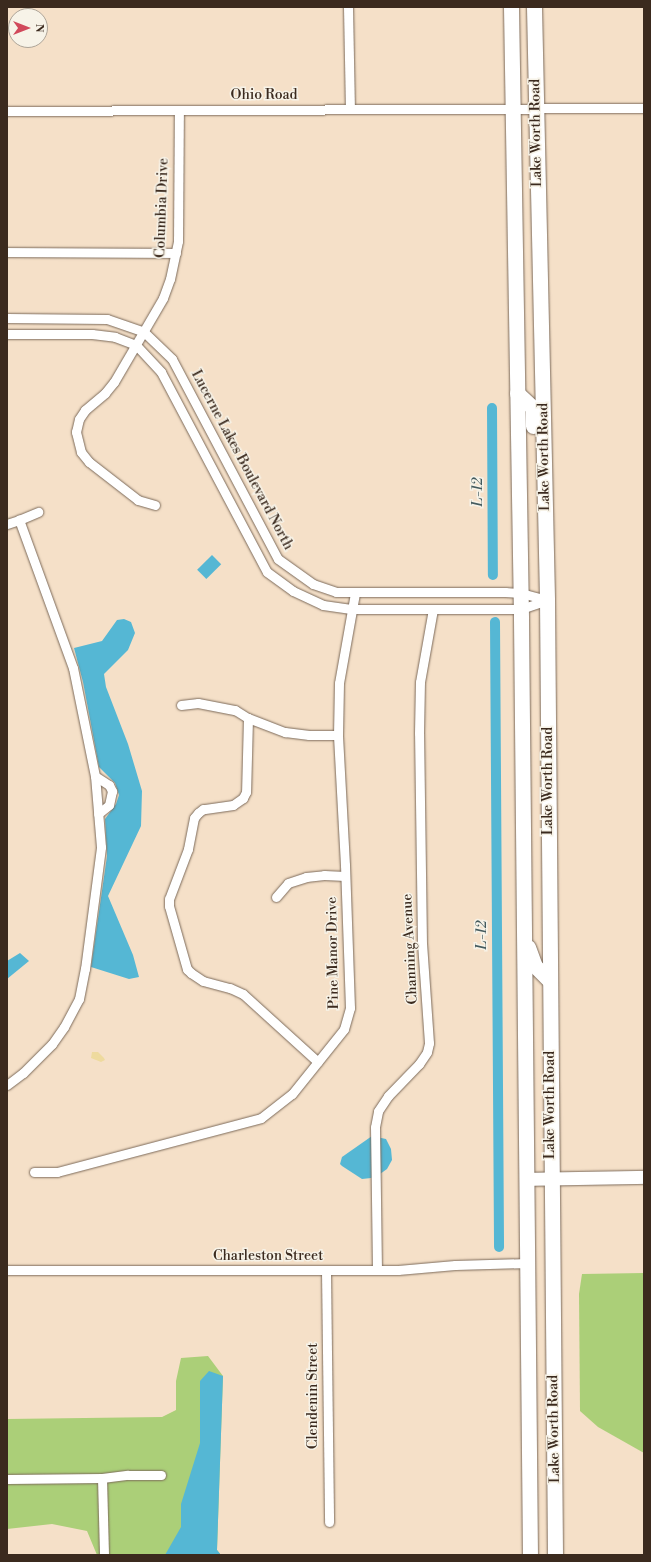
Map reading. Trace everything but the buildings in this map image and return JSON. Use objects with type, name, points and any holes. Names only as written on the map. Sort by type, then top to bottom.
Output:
[{"type":"main road","name":"Lake Worth Road","points":[[510,7],[522,109],[546,534],[555,1555]]},
{"type":"main road","name":"Lake Worth Road","points":[[530,1555],[521,592],[517,392],[522,109],[534,7]]},
{"type":"main road","points":[[517,392],[533,408],[535,466],[546,534]]},
{"type":"main road","points":[[524,936],[534,966],[549,980]]},
{"type":"street","points":[[348,7],[350,109]]},
{"type":"street","name":"Ohio Road","points":[[7,111],[644,108]]},
{"type":"street","name":"Columbia Drive","points":[[155,505],[138,500],[89,462],[81,452],[77,439],[77,425],[82,415],[114,382],[163,298],[170,279],[176,253],[179,110]]},
{"type":"street","points":[[7,252],[176,253]]},
{"type":"street","name":"Lucerne Lakes Boulevard North","points":[[7,318],[107,319],[144,332],[172,359],[278,559],[313,584],[336,592],[521,592],[547,600]]},
{"type":"street","points":[[7,334],[92,334],[115,337],[136,345],[161,372],[267,572],[293,591],[323,605],[352,609],[521,609],[547,600]]},
{"type":"street","points":[[7,524],[38,512]]},
{"type":"street","points":[[7,1085],[23,1074],[52,1044],[64,1027],[79,999],[86,969],[101,847],[95,776],[73,668],[19,520]]},
{"type":"street","name":"Pine Manor Drive","points":[[34,1172],[57,1172],[261,1118],[292,1094],[344,1028],[350,1008],[338,734],[339,683],[355,593]]},
{"type":"street","name":"Channing Avenue","points":[[377,1270],[375,1127],[378,1112],[388,1096],[419,1064],[427,1052],[429,1043],[422,944],[419,733],[420,682],[433,609]]},
{"type":"street","points":[[181,705],[198,703],[235,710],[248,718],[284,732],[309,735],[338,734]]},
{"type":"street","points":[[248,718],[246,792],[244,798],[233,805],[203,809],[194,818],[188,849],[169,899],[169,906],[187,968],[191,973],[203,981],[230,988],[242,994],[318,1062]]},
{"type":"street","points":[[95,776],[110,785],[112,791],[109,805],[98,814]]},
{"type":"street","points":[[276,897],[288,883],[306,877],[324,875],[345,876]]},
{"type":"street","points":[[526,1179],[644,1176]]},
{"type":"street","name":"Charleston Street","points":[[7,1270],[398,1270],[455,1265],[528,1263]]},
{"type":"street","name":"Clendenin Street","points":[[326,1270],[329,1522]]},
{"type":"street","points":[[7,1479],[102,1478],[128,1475],[161,1475]]},
{"type":"street","points":[[102,1478],[104,1555]]},
{"type":"green space","points":[[644,1273],[644,1453],[598,1427],[580,1411],[579,1294],[582,1274]]},
{"type":"green space","points":[[208,1356],[223,1376],[217,1550],[221,1555],[97,1555],[87,1531],[52,1524],[7,1529],[7,1419],[162,1417],[176,1410],[176,1381],[181,1358]]},
{"type":"sand","points":[[92,1052],[98,1052],[105,1060],[101,1062],[91,1058]]},
{"type":"water","points":[[212,555],[221,564],[206,579],[197,570]]},
{"type":"water","points":[[124,619],[131,622],[135,633],[128,650],[104,674],[106,687],[128,744],[142,791],[141,826],[108,896],[133,955],[139,977],[129,979],[91,967],[107,856],[105,819],[116,804],[119,795],[115,783],[99,767],[83,682],[74,648],[102,641],[117,620]]},
{"type":"water","points":[[20,953],[29,961],[7,979],[7,961]]},
{"type":"water","points":[[372,1136],[386,1139],[391,1149],[392,1160],[387,1169],[380,1174],[371,1178],[362,1179],[340,1164],[342,1157]]},
{"type":"water","points":[[209,1371],[223,1376],[217,1550],[221,1555],[165,1555],[181,1527],[181,1504],[200,1443],[200,1381]]},
{"type":"waterway","name":"L-12","points":[[492,408],[493,575]]},
{"type":"waterway","name":"L-12","points":[[495,622],[499,1247]]}]
